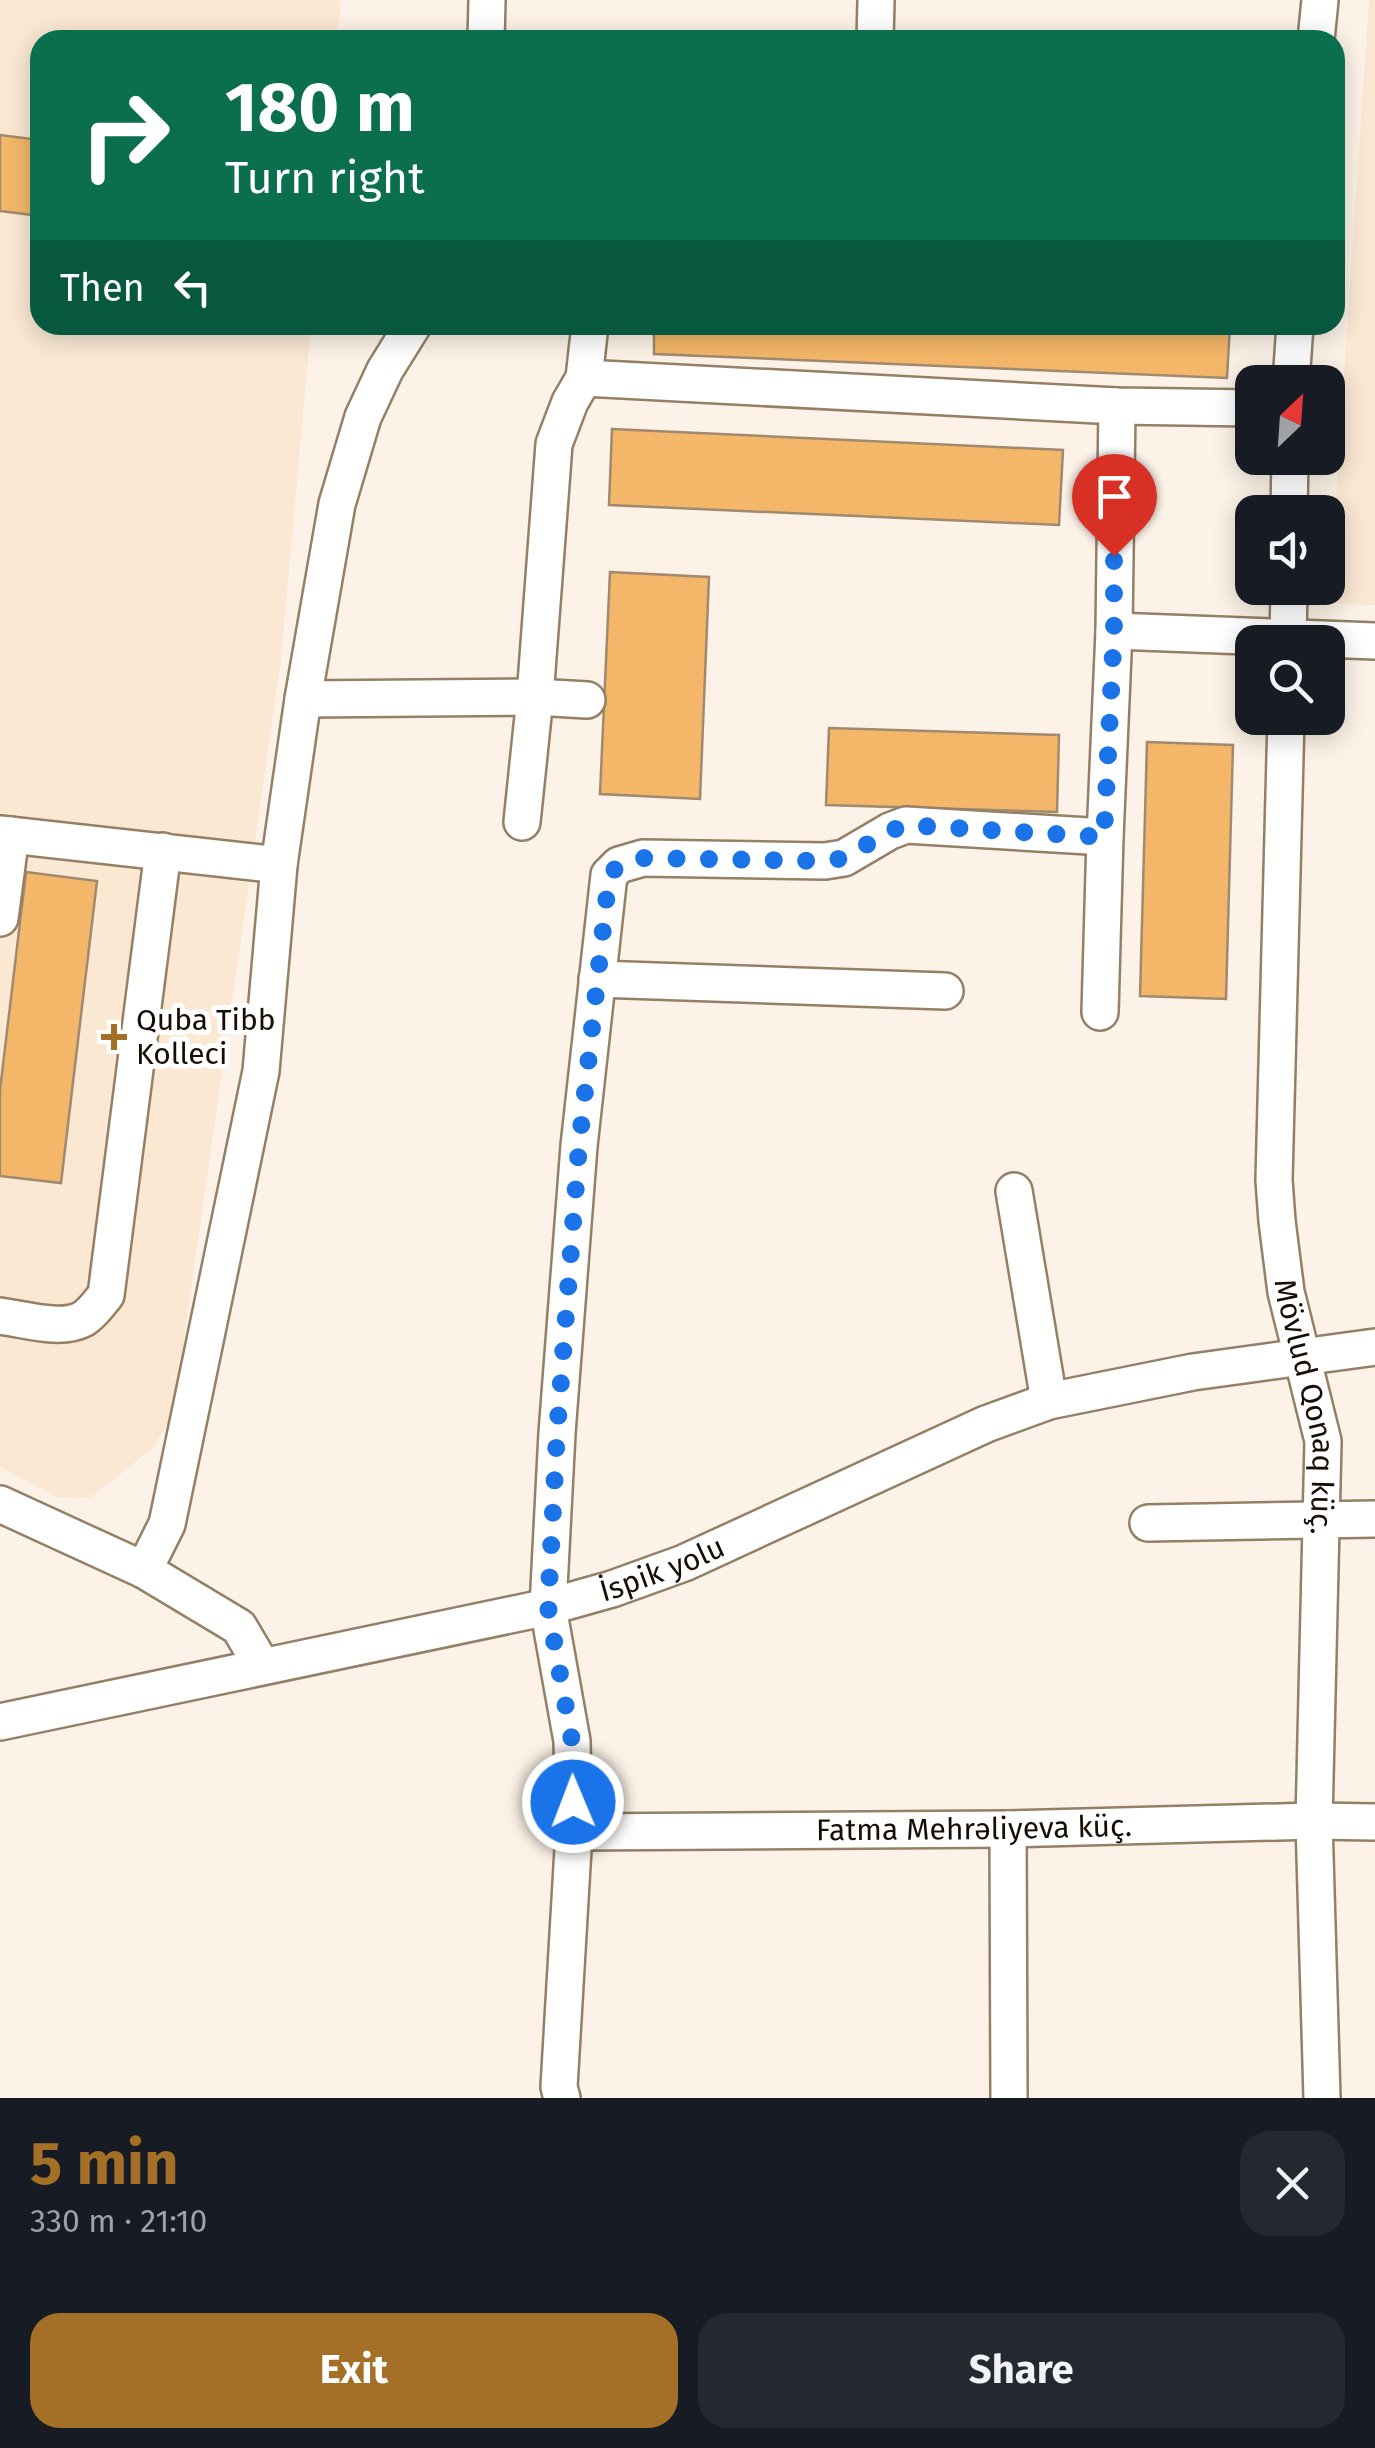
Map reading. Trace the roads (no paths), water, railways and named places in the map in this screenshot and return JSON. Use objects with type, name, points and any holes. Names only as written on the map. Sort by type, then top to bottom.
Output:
[{"type":"street","points":[[486,30],[487,0]]},
{"type":"street","points":[[875,30],[876,0]]},
{"type":"street","points":[[1317,30],[1320,0]]},
{"type":"street","points":[[144,1570],[167,1524],[261,1072],[280,865],[303,700],[337,504],[364,417],[385,370],[407,335]]},
{"type":"street","points":[[522,822],[554,444],[584,378],[589,335]]},
{"type":"street","points":[[1292,365],[1294,335]]},
{"type":"street","points":[[584,378],[1116,406],[1235,408]]},
{"type":"street","points":[[1100,1012],[1114,631],[1116,406]]},
{"type":"street","points":[[1114,631],[1235,637]]},
{"type":"street","points":[[1345,641],[1375,641]]},
{"type":"street","points":[[303,700],[535,696],[587,700]]},
{"type":"street","name":"Mövlud Qonaq küç.","points":[[1286,735],[1274,1180],[1286,1292],[1322,1441],[1314,1821],[1322,2098]]},
{"type":"street","points":[[562,2098],[559,2087],[574,1832],[572,1741],[548,1607],[579,1146],[609,875],[618,866],[643,858],[844,858],[906,825],[1104,837]]},
{"type":"street","points":[[0,918],[5,834],[280,865]]},
{"type":"street","points":[[0,1316],[60,1324],[79,1322],[106,1295],[163,852]]},
{"type":"street","points":[[597,979],[945,992]]},
{"type":"street","points":[[1014,1190],[1049,1401]]},
{"type":"street","name":"İspik yolu","points":[[0,1722],[548,1607],[612,1589],[684,1563],[986,1424],[1049,1401],[1193,1372],[1375,1347]]},
{"type":"street","points":[[0,1504],[144,1570],[238,1627],[262,1666]]},
{"type":"street","points":[[1148,1522],[1375,1519]]},
{"type":"street","name":"Fatma Mehrəliyeva küç.","points":[[574,1832],[1008,1830],[1375,1822]]},
{"type":"street","points":[[1008,1830],[1009,2098]]},
{"type":"place","name":"Quba Tibb Kolleci","points":[[114,1037]]}]
